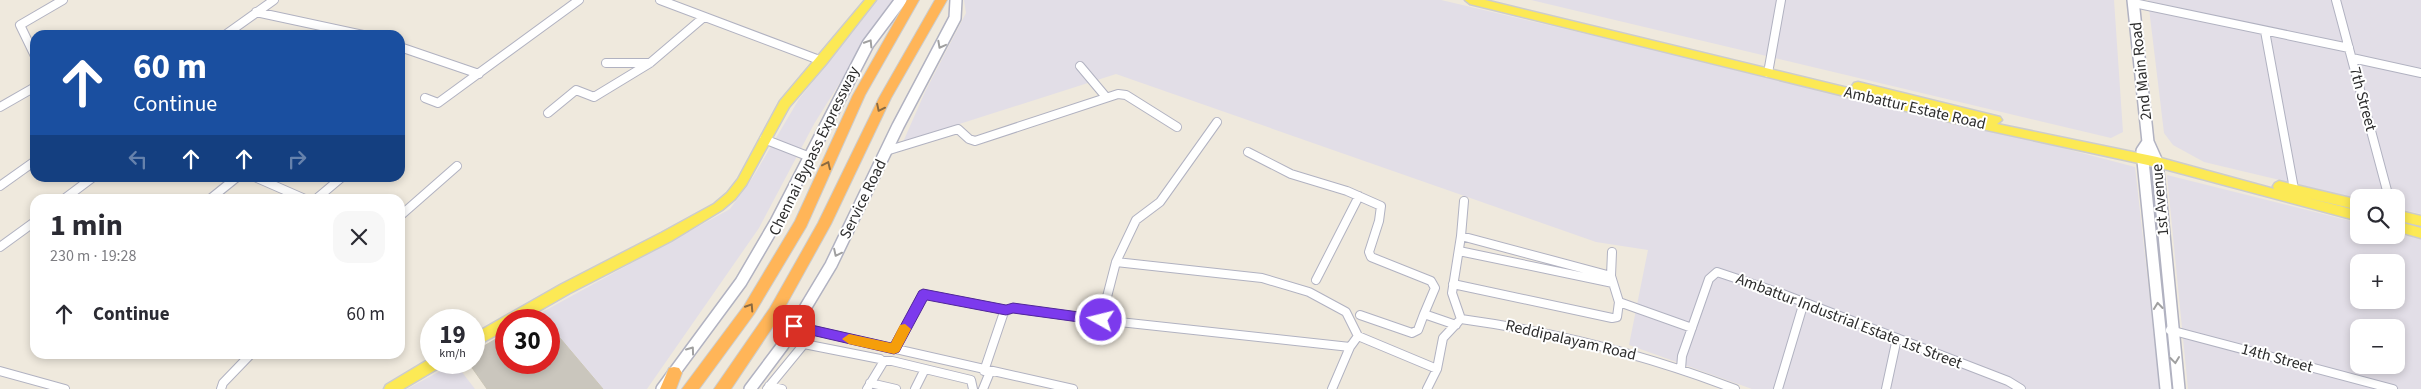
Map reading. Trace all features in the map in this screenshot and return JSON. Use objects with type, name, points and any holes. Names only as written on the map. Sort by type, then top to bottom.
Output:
[{"type":"highway","name":"Chennai Bypass Expressway","points":[[690,389],[749,310],[800,223],[859,95],[913,0]]},
{"type":"highway","points":[[722,389],[774,312],[824,224],[885,98],[939,2]]},
{"type":"highway","points":[[668,389],[674,373]]},
{"type":"main road","points":[[531,309],[718,207],[731,196],[739,186],[784,104],[822,62],[871,0]]},
{"type":"main road","name":"Ambattur Estate Road","points":[[1470,0],[2149,154],[2350,204]]},
{"type":"main road","name":"Ambattur Estate Road","points":[[1490,0],[1768,69]]},
{"type":"main road","name":"Ambattur Estate Road","points":[[2149,154],[2350,213]]},
{"type":"main road","points":[[2405,217],[2421,221]]},
{"type":"main road","points":[[2405,229],[2421,233]]},
{"type":"main road","points":[[391,389],[420,372]]},
{"type":"street","points":[[30,46],[20,25],[63,0]]},
{"type":"street","points":[[231,30],[274,0]]},
{"type":"street","points":[[425,98],[438,103],[579,0]]},
{"type":"street","points":[[660,0],[822,62]]},
{"type":"street","points":[[662,389],[741,282],[776,222],[868,44],[901,0]]},
{"type":"street","name":"Service Road","points":[[750,389],[794,326],[831,265],[886,151],[955,18],[956,0]]},
{"type":"street","points":[[1768,69],[1781,0]]},
{"type":"street","name":"7th Street","points":[[2336,0],[2387,189]]},
{"type":"street","points":[[2134,1],[2349,48]]},
{"type":"street","name":"2nd Main Road","points":[[2134,1],[2149,154]]},
{"type":"street","points":[[256,12],[340,30]]},
{"type":"street","points":[[548,113],[571,92],[576,90],[594,97],[650,64],[704,17]]},
{"type":"street","points":[[2265,31],[2294,189]]},
{"type":"street","points":[[405,49],[479,74]]},
{"type":"street","points":[[2352,58],[2421,73]]},
{"type":"street","points":[[606,63],[650,64]]},
{"type":"street","points":[[1080,66],[1106,96]]},
{"type":"street","points":[[0,107],[30,90]]},
{"type":"street","points":[[886,151],[958,129],[968,139],[975,141],[1106,96],[1126,95],[1177,127]]},
{"type":"street","points":[[1101,320],[1116,262],[1136,220],[1160,202],[1218,122]]},
{"type":"street","points":[[764,139],[810,158]]},
{"type":"street","points":[[1248,152],[1291,174],[1377,203],[1382,208],[1369,252],[1371,257],[1434,283],[1435,288],[1418,330],[1412,334],[1360,315]]},
{"type":"street","name":"1st Avenue","points":[[2149,154],[2166,329],[2166,389]]},
{"type":"street","points":[[0,186],[30,165]]},
{"type":"street","points":[[405,212],[457,166]]},
{"type":"street","points":[[71,194],[87,182]]},
{"type":"street","points":[[216,194],[231,182]]},
{"type":"street","points":[[266,182],[294,194]]},
{"type":"street","points":[[322,194],[337,182]]},
{"type":"street","points":[[1316,280],[1359,196]]},
{"type":"street","points":[[1427,389],[1437,369],[1443,338],[1459,322],[1454,302],[1453,284],[1461,236],[1464,201]]},
{"type":"street","points":[[0,247],[30,225]]},
{"type":"street","points":[[1461,236],[1612,279]]},
{"type":"street","points":[[1459,251],[1612,279]]},
{"type":"street","points":[[1453,284],[1612,318],[1617,317],[1619,302],[1612,279],[1612,252]]},
{"type":"street","points":[[1116,262],[1262,278],[1289,285],[1309,292],[1346,312],[1358,336],[1437,369]]},
{"type":"street","name":"Ambattur Industrial Estate 1st Street","points":[[1681,369],[1682,356],[1709,280],[1717,272],[1804,302],[2017,388]]},
{"type":"street","points":[[867,387],[880,359],[890,348],[923,294],[1006,310],[1013,308],[1101,320],[1350,347]]},
{"type":"street","points":[[1619,302],[1692,328]]},
{"type":"street","points":[[1778,389],[1804,302]]},
{"type":"street","points":[[983,389],[1006,310]]},
{"type":"street","name":"Reddipalayam Road","points":[[1424,314],[1459,322],[1493,323],[1608,346],[1681,369],[1735,389]]},
{"type":"street","points":[[794,326],[1073,389]]},
{"type":"street","name":"1st Avenue","points":[[2166,329],[2179,389]]},
{"type":"street","name":"14th Street","points":[[2166,329],[2393,389]]},
{"type":"street","points":[[768,388],[814,331]]},
{"type":"street","points":[[1332,389],[1350,347],[1358,336]]},
{"type":"street","points":[[1886,389],[1897,338]]},
{"type":"street","points":[[804,344],[880,359]]},
{"type":"street","points":[[221,389],[223,383],[246,359]]},
{"type":"street","points":[[867,387],[884,361],[971,380],[972,389]]},
{"type":"street","points":[[915,389],[925,369]]},
{"type":"street","points":[[0,370],[65,389]]},
{"type":"street","points":[[867,387],[896,389]]},
{"type":"street","points":[[768,388],[782,389]]},
{"type":"shaded area","points":[[874,0],[894,0],[886,9],[814,124],[759,228],[647,389],[603,389],[560,338],[560,309],[548,309],[730,209],[753,177],[799,99],[863,19]]},
{"type":"shaded area","points":[[964,0],[1441,0],[1967,123],[2135,167],[2160,389],[1752,389],[1629,345],[1648,250],[1596,242],[1116,74],[903,142],[925,92],[966,13]]},
{"type":"shaded area","points":[[1531,0],[2114,0],[2123,132],[2111,138]]},
{"type":"shaded area","points":[[2148,0],[2421,0],[2421,214],[2405,210],[2405,189],[2350,189],[2350,197],[2204,162],[2173,145],[2164,133]]},
{"type":"shaded area","points":[[2167,175],[2350,221],[2350,244],[2405,244],[2405,235],[2421,239],[2421,389],[2188,389]]},
{"type":"shaded area","points":[[435,374],[463,374],[475,389],[407,389]]},
{"type":"building","points":[[560,338],[603,389],[487,389],[476,374],[485,374],[485,345],[495,340],[495,374],[560,374]]},
{"type":"slow traffic","points":[[849,339],[894,349],[905,329]]},
{"type":"route","points":[[794,326],[894,349],[923,294],[1006,310],[1013,308],[1101,320]]}]
